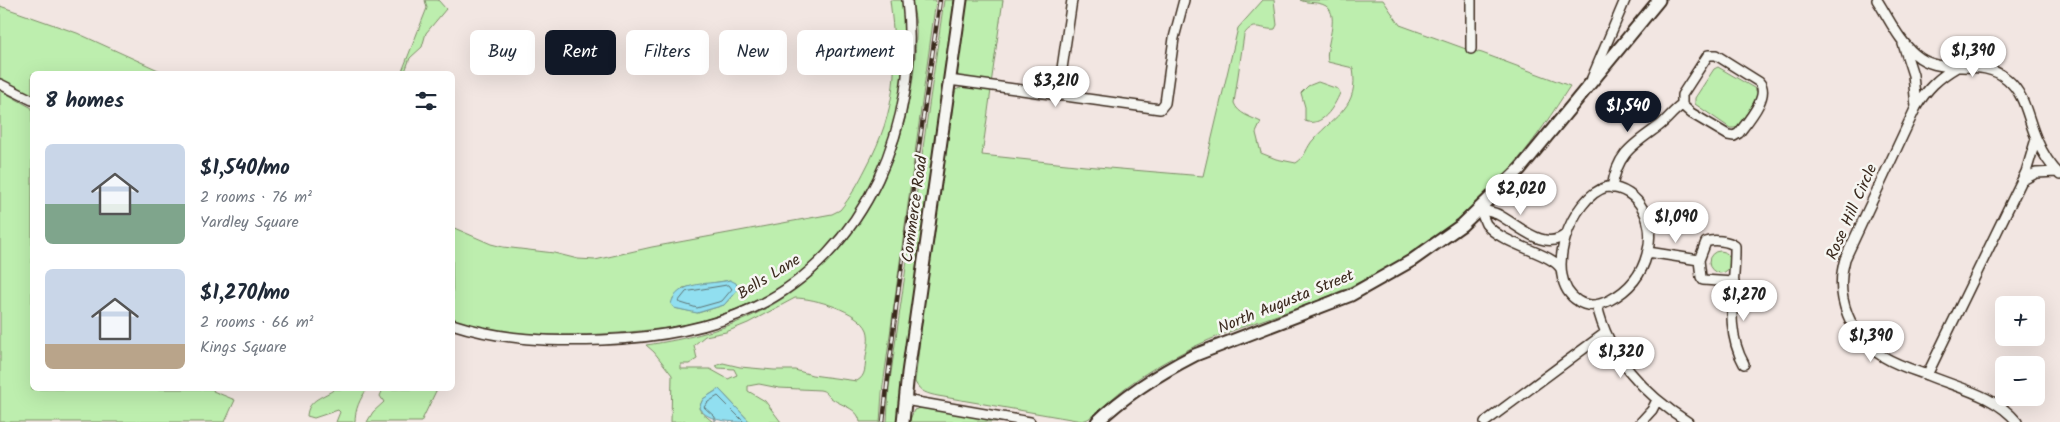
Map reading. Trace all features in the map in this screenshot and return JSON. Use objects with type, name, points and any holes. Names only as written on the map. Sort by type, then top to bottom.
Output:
[{"type":"main road","name":"Commerce Road","points":[[903,422],[960,0]]},
{"type":"main road","name":"North Augusta Street","points":[[1097,422],[1126,397],[1153,378],[1188,359],[1315,310],[1375,283],[1462,225],[1520,169],[1658,0]]},
{"type":"street","name":"Bells Lane","points":[[455,325],[494,335],[537,340],[589,341],[641,337],[692,328],[722,320],[754,307],[793,284],[815,266],[849,228],[870,195],[885,164],[900,118],[905,92],[909,45],[908,0]]},
{"type":"street","points":[[1058,96],[1072,0]]},
{"type":"street","points":[[949,80],[1058,96],[1157,109],[1162,108],[1165,103],[1174,38],[1184,0]]},
{"type":"street","points":[[1471,0],[1472,49]]},
{"type":"street","points":[[1588,87],[1625,0]]},
{"type":"street","points":[[1877,0],[1903,43],[1913,75],[1916,107]]},
{"type":"street","points":[[1903,43],[1920,58],[1930,63],[1957,67],[1976,66],[1988,68],[2006,78],[2022,97],[2036,139],[2047,159],[2059,173]]},
{"type":"street","points":[[1716,54],[1759,82],[1763,88],[1762,97],[1739,133],[1734,136],[1729,136],[1720,131],[1691,113],[1682,105],[1682,95],[1708,56],[1716,54]]},
{"type":"street","name":"Rose Hill Circle","points":[[1957,67],[1938,78],[1926,91],[1916,107],[1846,255],[1841,286],[1843,302],[1848,317],[1867,344],[1885,358],[1990,400],[2017,422]]},
{"type":"street","points":[[0,84],[30,99]]},
{"type":"street","points":[[1612,188],[1614,172],[1626,152],[1661,124],[1671,112],[1682,105]]},
{"type":"street","points":[[1927,375],[2026,172],[2036,139]]},
{"type":"street","points":[[2021,182],[2036,173],[2059,173]]},
{"type":"street","points":[[1612,188],[1628,192],[1642,206],[1648,224],[1648,252],[1640,271],[1632,283],[1616,297],[1597,305],[1581,303],[1572,296],[1565,284],[1561,270],[1562,250],[1566,234],[1578,213],[1591,198],[1602,189],[1612,188]]},
{"type":"street","points":[[1480,209],[1498,214],[1515,226],[1552,242],[1566,234]]},
{"type":"street","points":[[1480,209],[1487,224],[1505,239],[1554,260],[1561,270]]},
{"type":"street","points":[[1734,282],[1703,280],[1699,272],[1699,260],[1705,243],[1708,241],[1734,244],[1734,282],[1733,338],[1736,349],[1744,364]]},
{"type":"street","points":[[1648,252],[1699,260]]},
{"type":"street","points":[[1597,305],[1605,333],[1630,371],[1657,400],[1688,422]]},
{"type":"street","points":[[1485,422],[1605,333]]},
{"type":"street","points":[[906,400],[1030,422]]},
{"type":"street","points":[[1641,422],[1652,410],[1657,400]]},
{"type":"green space","points":[[425,0],[438,0],[446,9],[426,33],[422,47],[410,58],[405,71],[402,71],[427,8]]},
{"type":"green space","points":[[890,0],[903,0],[904,30],[893,30]]},
{"type":"green space","points":[[912,0],[936,0],[882,393],[880,422],[860,422],[856,413],[834,400],[822,390],[779,388],[759,384],[748,386],[748,391],[765,401],[781,422],[750,422],[721,391],[717,390],[703,399],[699,408],[713,422],[685,422],[684,420],[684,422],[671,422],[672,375],[646,345],[677,340],[722,328],[765,309],[800,286],[830,259],[855,228],[876,194],[893,157],[905,119],[913,79],[916,23]],"holes":[[[795,298],[824,303],[846,312],[855,317],[867,330],[868,340],[864,371],[860,379],[857,381],[812,375],[795,370],[740,367],[723,363],[715,366],[718,368],[734,369],[737,375],[728,379],[710,369],[681,369],[681,364],[689,364],[697,359],[694,345],[705,336],[726,332],[748,323]]]},
{"type":"green space","points":[[944,0],[956,0],[900,422],[887,422],[889,387]]},
{"type":"green space","points":[[967,0],[1003,0],[991,84],[960,78],[957,73]]},
{"type":"green space","points":[[1263,0],[1274,0],[1277,25],[1275,29],[1254,27],[1244,35],[1234,103],[1242,113],[1261,122],[1256,133],[1261,153],[1276,159],[1296,163],[1299,161],[1314,139],[1344,109],[1353,92],[1353,68],[1328,62],[1327,55],[1332,24],[1330,11],[1323,4],[1300,0],[1383,0],[1400,25],[1570,86],[1530,144],[1495,185],[1474,206],[1427,243],[1376,274],[1349,287],[1322,299],[1228,332],[1192,348],[1139,378],[1088,419],[1082,421],[938,396],[919,388],[915,382],[929,264],[955,90],[963,87],[991,90],[982,155],[1203,176],[1238,28]]},
{"type":"green space","points":[[0,6],[77,33],[160,71],[30,71],[30,94],[0,80]]},
{"type":"green space","points":[[1718,67],[1754,88],[1758,93],[1758,97],[1737,128],[1730,128],[1695,104],[1695,98],[1714,69]]},
{"type":"green space","points":[[894,75],[902,75],[899,103],[886,151],[866,196],[838,236],[803,270],[761,298],[711,318],[688,324],[618,333],[534,334],[493,330],[455,322],[455,228],[491,244],[503,247],[595,260],[652,247],[832,214],[840,210],[851,195],[877,146],[890,106]],"holes":[[[730,280],[733,295],[724,305],[698,313],[674,308],[673,298],[683,288]]]},
{"type":"green space","points":[[1318,82],[1338,89],[1340,93],[1331,110],[1322,119],[1317,122],[1305,121],[1305,107],[1301,93],[1308,86]]},
{"type":"green space","points":[[0,90],[30,107],[30,391],[213,391],[235,400],[225,422],[0,422]]},
{"type":"green space","points":[[1720,251],[1728,254],[1731,262],[1728,270],[1720,273],[1712,270],[1709,262],[1712,254]]},
{"type":"green space","points":[[331,391],[366,391],[358,404],[355,422],[336,422],[340,412],[338,410],[314,418],[307,416],[310,406],[317,399]]},
{"type":"green space","points":[[382,391],[436,391],[421,422],[367,422],[373,412],[384,402],[380,396]]},
{"type":"green space","points":[[924,407],[1005,422],[909,422],[914,410]]},
{"type":"water","points":[[730,280],[736,283],[738,289],[724,305],[697,313],[674,308],[671,304],[674,296],[687,287]]},
{"type":"water","points":[[719,389],[750,422],[714,419],[703,413],[699,408],[703,399]]},
{"type":"railway","points":[[883,422],[896,307],[940,0]]}]
